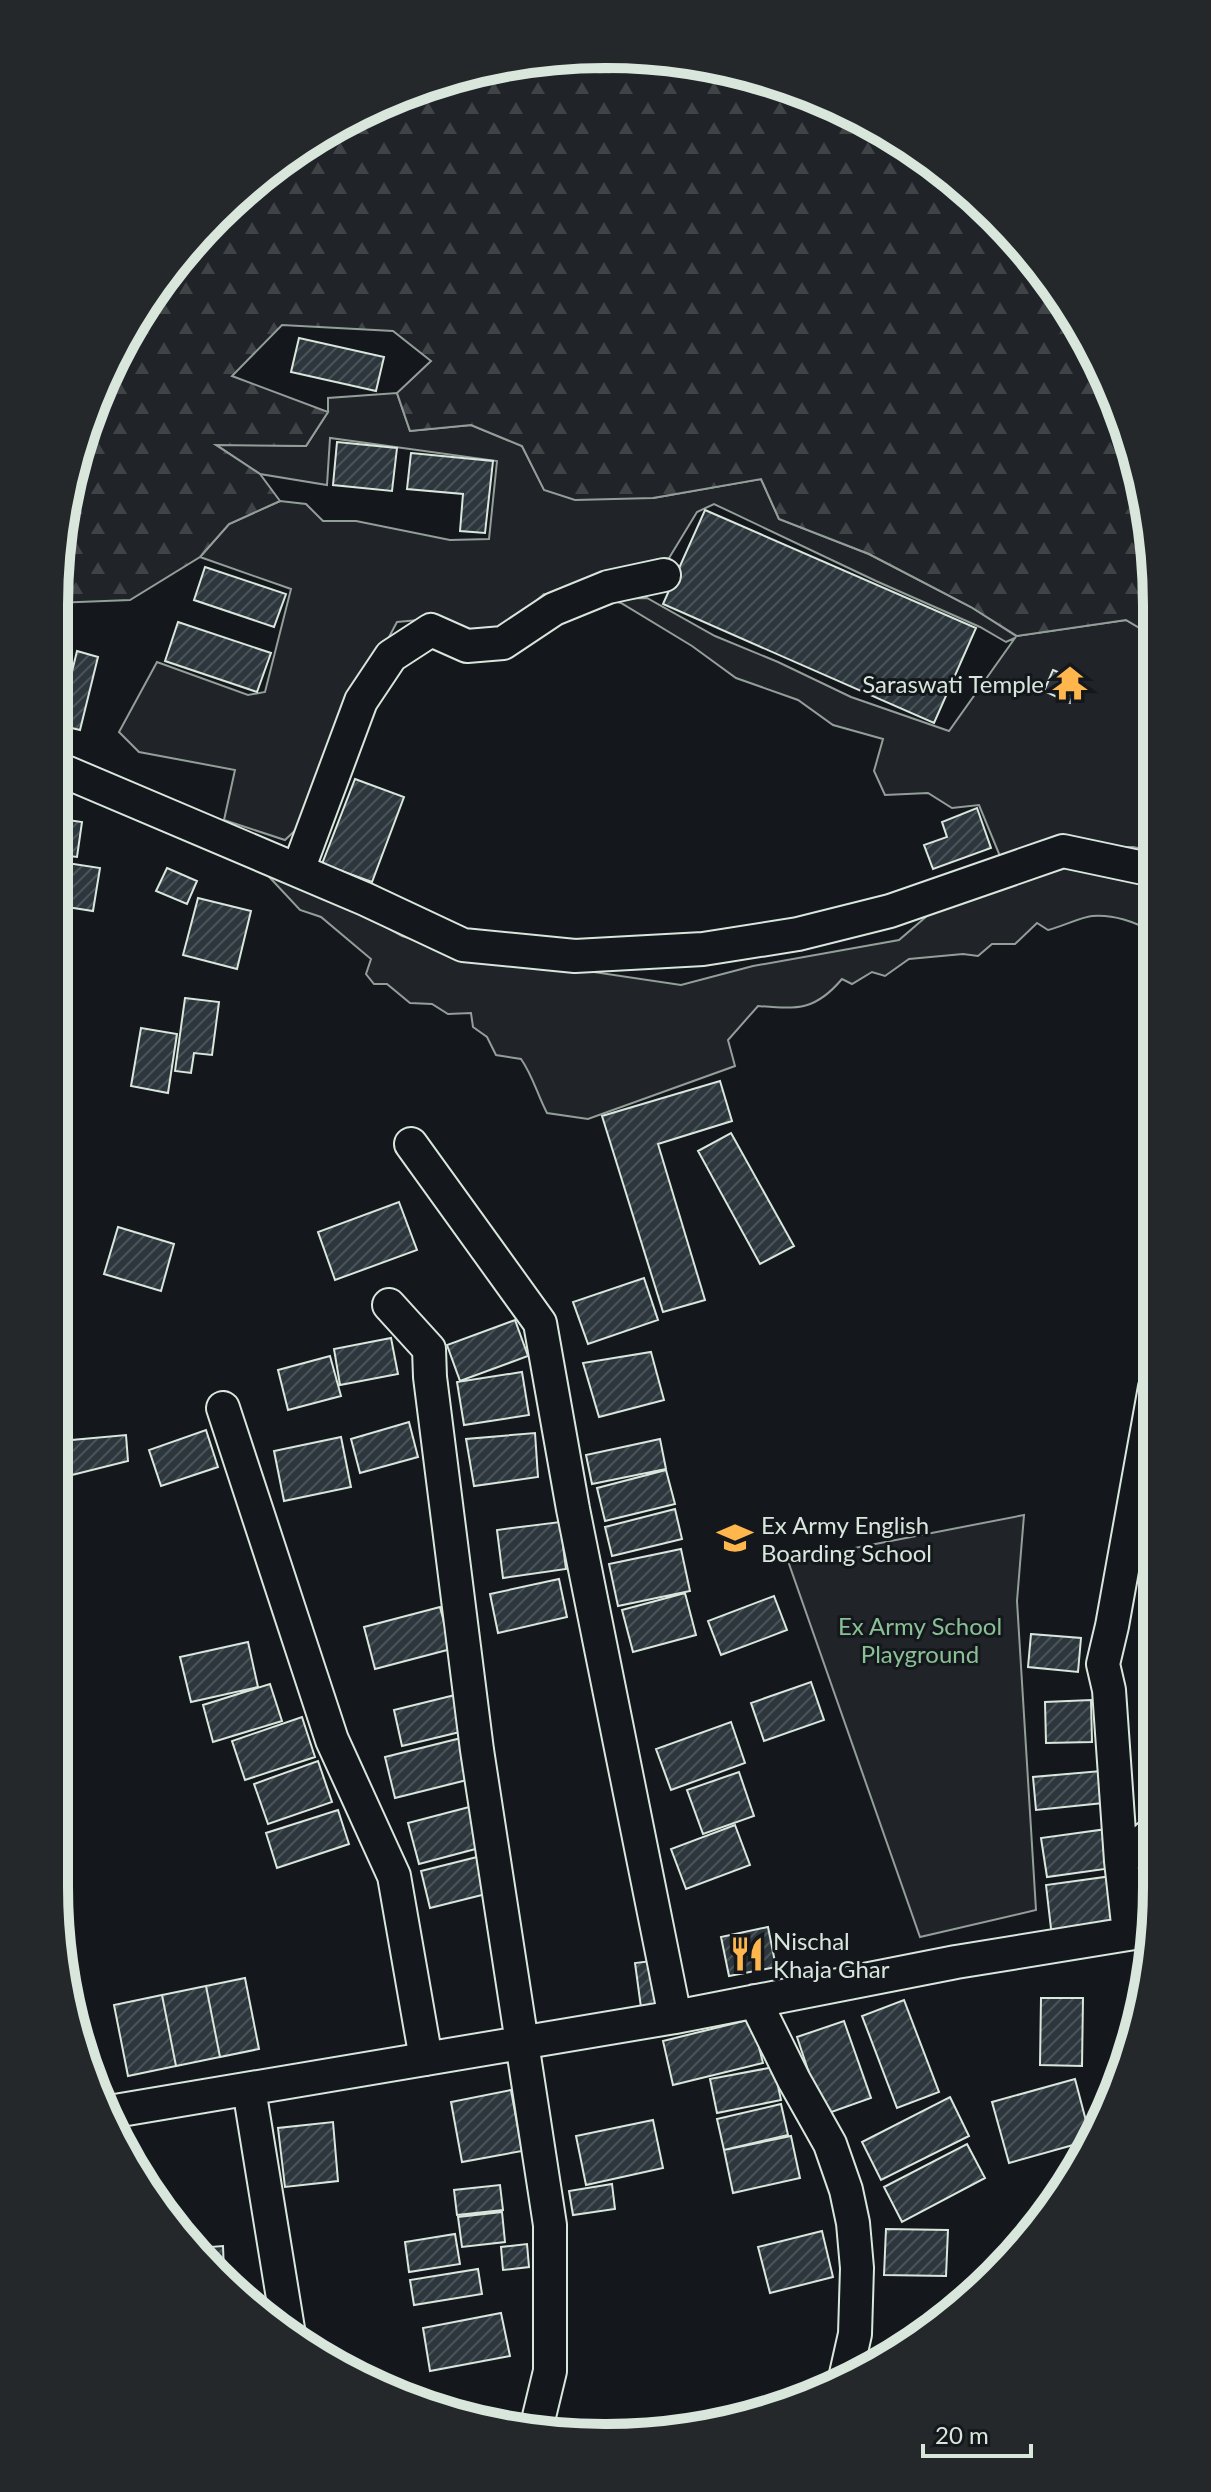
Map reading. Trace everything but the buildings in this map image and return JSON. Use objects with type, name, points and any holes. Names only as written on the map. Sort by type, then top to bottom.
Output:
[{"type":"street","points":[[298,870],[361,701],[391,656],[431,630],[467,646],[503,643],[554,609],[608,587],[664,575]]},
{"type":"street","points":[[68,773],[298,870],[463,945],[575,956],[703,949],[798,934],[890,911],[1063,851],[1143,868]]},
{"type":"street","points":[[411,1144],[540,1323],[573,1509],[675,2017]]},
{"type":"street","points":[[389,1305],[429,1349],[477,1750],[550,2225],[550,2371],[538,2419]]},
{"type":"street","points":[[223,1408],[332,1740],[394,1876],[426,2059]]},
{"type":"street","points":[[1141,1932],[1121,1861],[1109,1690],[1103,1664],[1143,1454]]},
{"type":"street","points":[[1121,1861],[1143,1841]]},
{"type":"street","points":[[117,2111],[675,2017],[956,1962],[1141,1932]]},
{"type":"street","points":[[755,2001],[830,2144],[846,2190],[857,2268],[855,2334],[848,2366]]},
{"type":"street","points":[[249,2089],[286,2319]]},
{"type":"green space","points":[[570,69],[641,69],[745,86],[843,123],[933,179],[986,225],[1010,251],[1071,337],[1088,368],[1114,433],[1133,501],[1142,570],[1143,630],[1126,620],[1017,636],[971,607],[869,554],[779,519],[761,479],[653,498],[575,500],[544,490],[522,446],[471,425],[410,431],[397,393],[431,361],[393,331],[282,325],[232,376],[328,412],[306,446],[216,445],[260,474],[280,501],[229,524],[200,557],[130,600],[68,602],[73,535],[86,466],[109,400],[140,337],[179,278],[225,225],[278,179],[307,159],[368,123],[400,109],[466,86],[501,78]]},
{"type":"green space","points":[[397,393],[410,431],[471,425],[522,446],[544,489],[653,498],[761,479],[779,519],[869,554],[971,607],[1016,636],[1126,620],[1143,630],[1143,849],[1057,848],[1002,861],[979,805],[952,808],[928,793],[885,795],[874,771],[883,739],[833,725],[798,700],[736,678],[692,646],[621,603],[605,599],[647,598],[715,636],[851,697],[949,731],[1015,638],[1006,642],[980,627],[714,504],[697,512],[663,568],[566,597],[544,594],[497,635],[465,638],[430,619],[397,622],[348,714],[302,824],[285,840],[224,820],[235,770],[139,752],[119,732],[157,662],[248,695],[265,692],[291,589],[200,557],[229,524],[280,501],[306,504],[323,521],[356,521],[450,540],[489,539],[497,461],[330,438],[327,485],[260,474],[215,444],[306,446],[328,412],[328,398]]},
{"type":"green space","points":[[259,866],[344,903],[402,936],[452,951],[681,985],[753,966],[899,940],[935,909],[1043,866],[1098,866],[1134,874],[1143,880],[1143,927],[1108,916],[1087,917],[1048,930],[1037,923],[1015,944],[992,944],[978,956],[963,954],[909,959],[885,976],[872,972],[852,984],[842,979],[823,997],[805,1006],[758,1006],[728,1040],[735,1066],[588,1119],[547,1113],[521,1059],[496,1055],[487,1037],[473,1027],[471,1013],[448,1014],[432,1004],[410,1003],[387,984],[374,984],[366,974],[371,959],[321,917],[300,910]]},
{"type":"green space","name":"Ex Army School Playground","points":[[1024,1515],[1017,1601],[1036,1910],[920,1937],[788,1561]]},
{"type":"place","name":"Saraswati Temple","points":[[1070,683]]},
{"type":"place","name":"Ex Army English Boarding School","points":[[735,1538]]},
{"type":"place","name":"Nischal Khaja Ghar","points":[[747,1954]]}]
